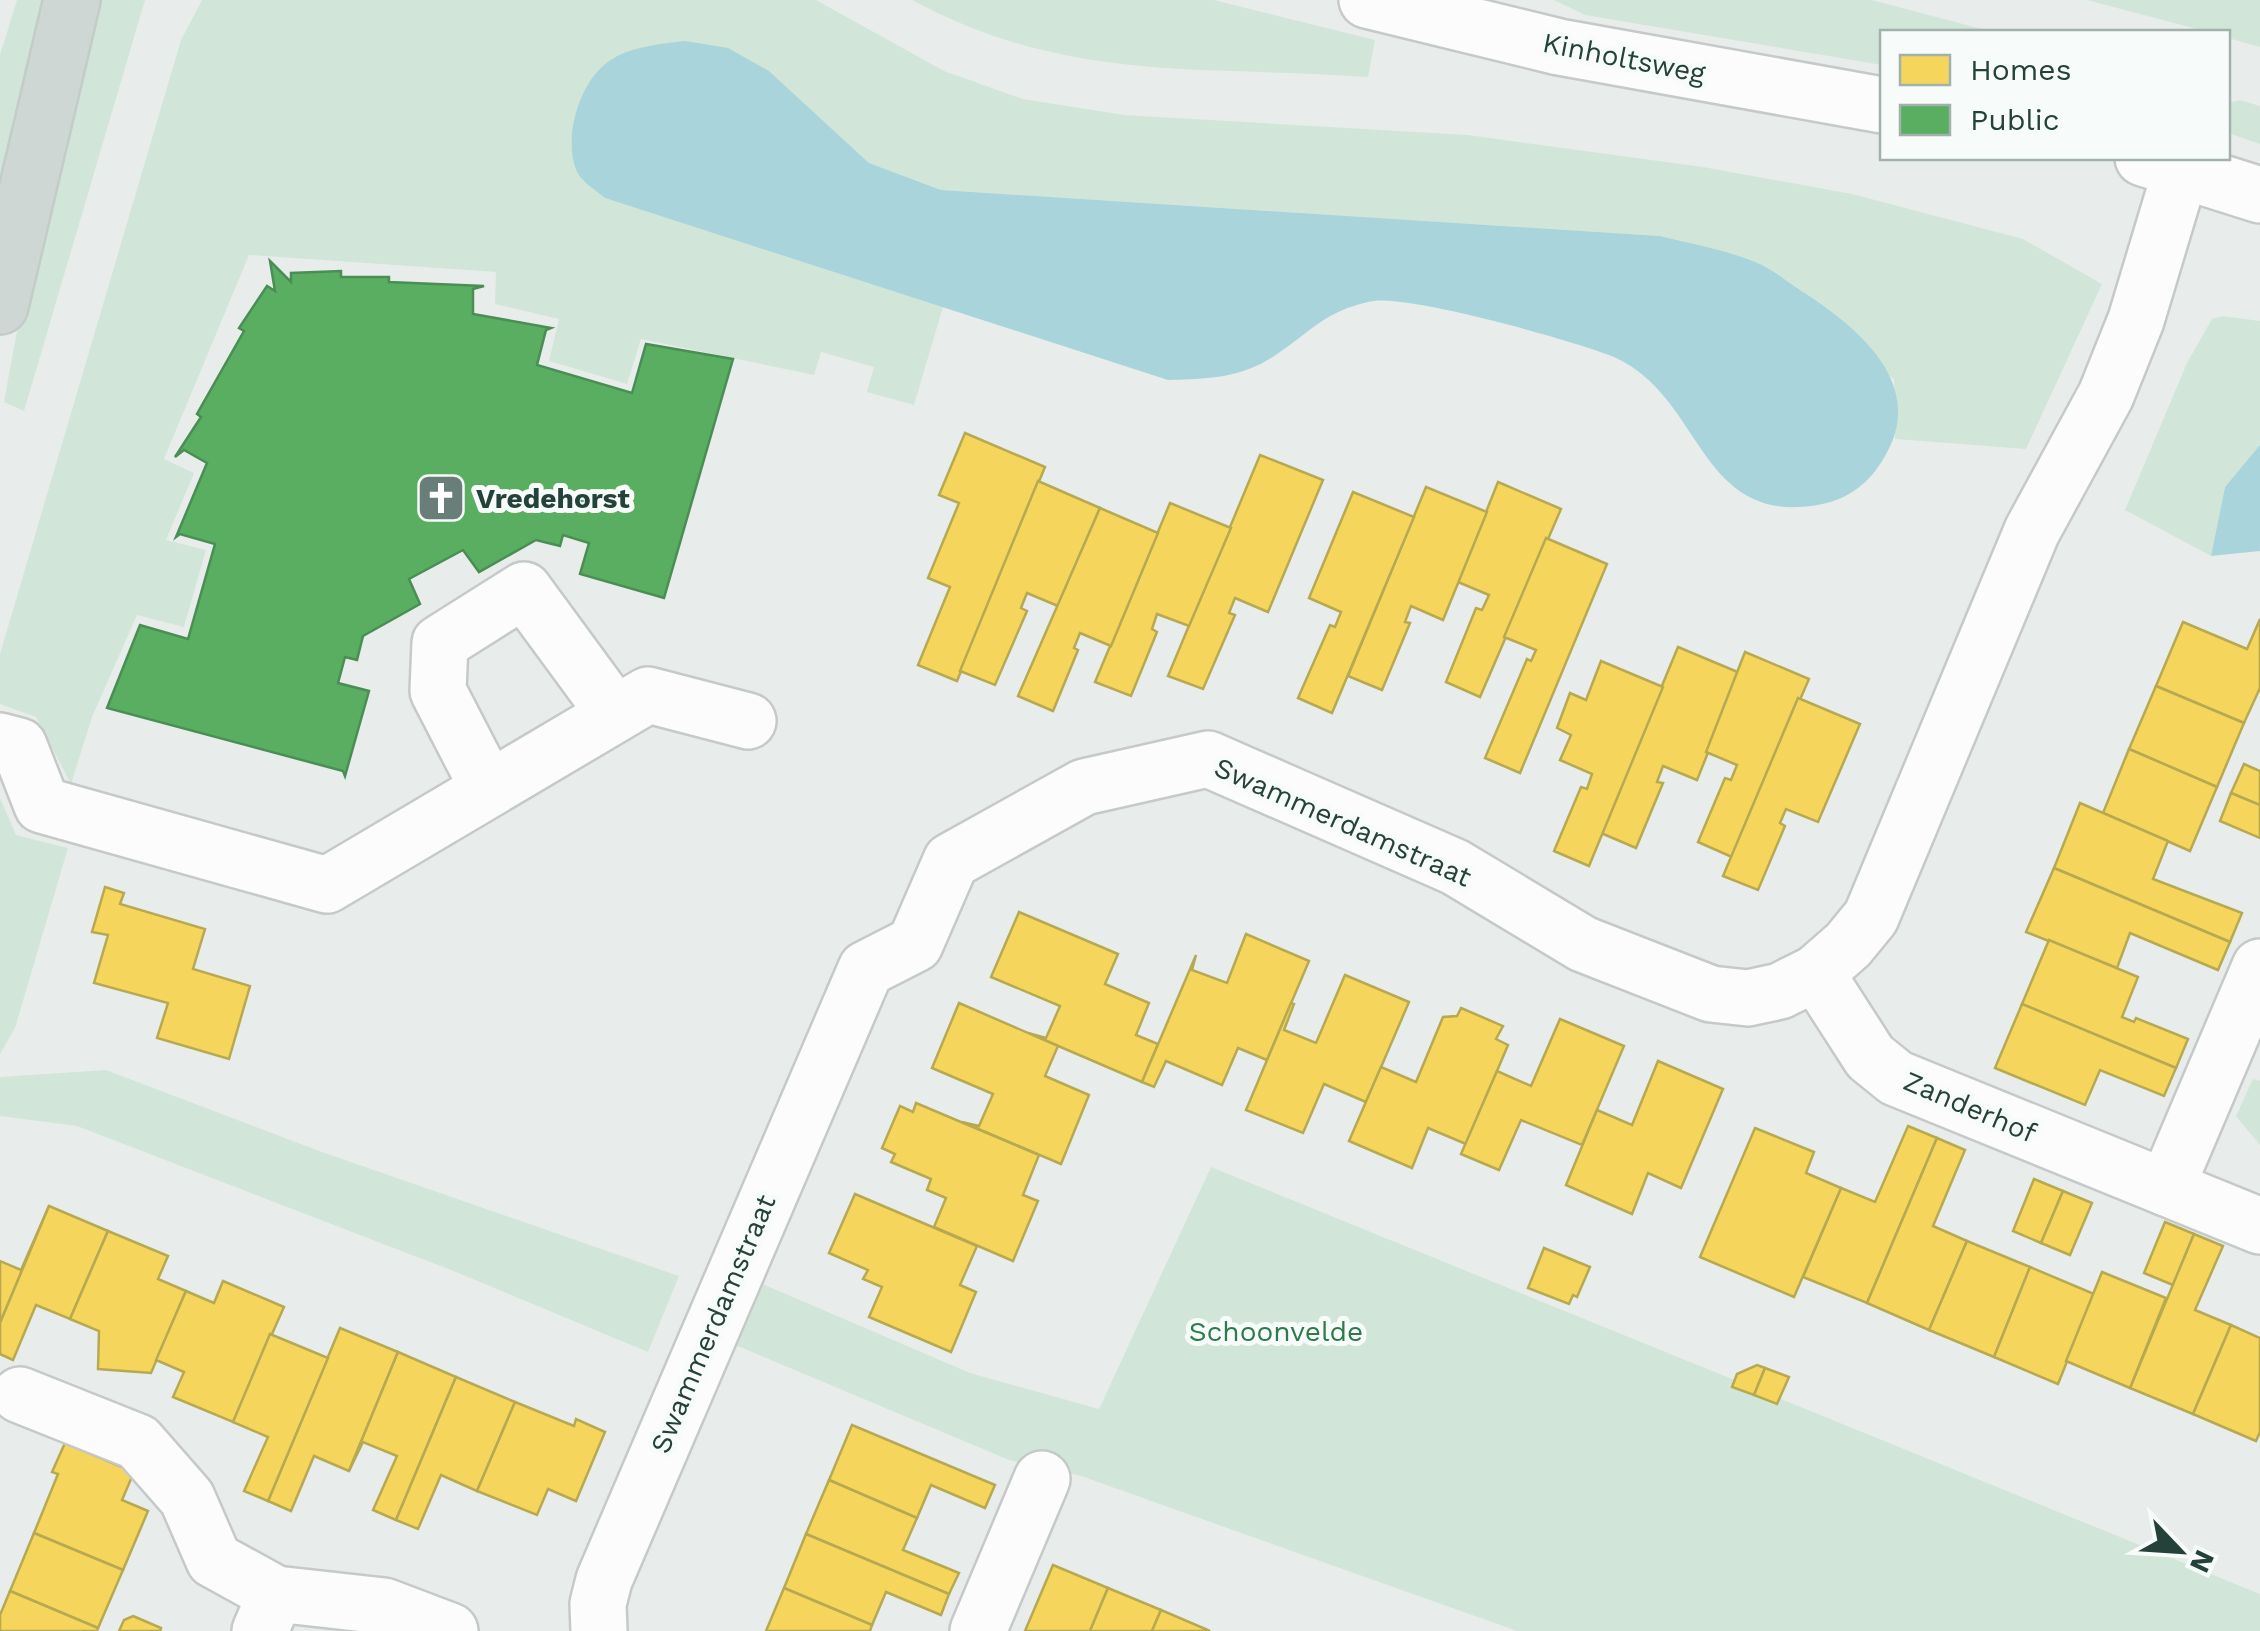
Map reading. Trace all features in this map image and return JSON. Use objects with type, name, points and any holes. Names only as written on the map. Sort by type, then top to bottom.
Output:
[{"type":"main road","points":[[0,306],[72,0]]},
{"type":"street","name":"Kinholtsweg","points":[[1401,4],[1559,47],[1880,105]]},
{"type":"street","points":[[2163,162],[2260,195]]},
{"type":"street","name":"Swammerdamstraat","points":[[599,1631],[598,1604],[604,1580],[866,969],[915,944],[951,861],[1084,788],[1208,759],[1455,867],[1583,944],[1711,994],[1748,998],[1780,992],[1816,972],[1848,945],[1871,917],[2032,531],[2106,395],[2136,320],[2163,162]]},
{"type":"street","points":[[488,788],[438,691],[440,643],[524,590],[615,714]]},
{"type":"street","points":[[0,741],[19,746],[42,805],[327,885],[648,694],[748,721]]},
{"type":"street","points":[[2166,1188],[2260,967]]},
{"type":"street","name":"Zanderhof","points":[[1816,972],[1870,1057],[1896,1078],[2260,1226]]},
{"type":"street","points":[[20,1394],[138,1442],[187,1498],[214,1560],[268,1613],[384,1606],[450,1631]]},
{"type":"street","points":[[978,1631],[1042,1480]]},
{"type":"green space","points":[[17,0],[56,0],[0,223],[0,55]]},
{"type":"green space","points":[[99,0],[145,0],[24,411],[4,402],[13,351],[57,150]]},
{"type":"green space","points":[[202,0],[816,0],[944,71],[1023,99],[1124,115],[1468,135],[1703,167],[1852,194],[2023,239],[2102,284],[2026,449],[1895,439],[1894,379],[1660,236],[941,190],[869,163],[769,71],[605,198],[943,307],[914,405],[867,392],[874,367],[821,352],[814,375],[641,339],[627,384],[549,361],[559,319],[495,304],[496,272],[249,255],[164,459],[194,473],[166,540],[206,550],[184,627],[137,615],[92,717],[71,784],[36,717],[0,704],[0,654],[181,40]]},
{"type":"green space","points":[[912,0],[1214,0],[1375,40],[1368,77],[1136,66],[1025,46],[969,27]]},
{"type":"green space","points":[[1554,0],[1872,0],[1985,30],[1880,30],[1880,65],[1585,15]]},
{"type":"green space","points":[[2087,0],[2260,0],[2260,47],[2230,39],[2230,30],[2200,30]]},
{"type":"green space","points":[[2240,100],[2260,106],[2260,144],[2230,134],[2230,102]]},
{"type":"green space","points":[[2222,316],[2260,321],[2260,445],[2225,487],[2211,556],[2125,510],[2187,363],[2212,319]]},
{"type":"green space","points":[[0,798],[16,835],[68,848],[15,1028],[0,1054]]},
{"type":"green space","points":[[106,1070],[322,1152],[679,1276],[648,1352],[456,1272],[77,1126],[0,1116],[0,1077]]},
{"type":"green space","points":[[2253,1079],[2260,1081],[2260,1145],[2236,1116]]},
{"type":"green space","name":"Schoonvelde","points":[[1211,1167],[2260,1594],[2260,1631],[1517,1631],[1081,1476],[1009,1460],[726,1341],[751,1279],[970,1373],[1099,1409]]},
{"type":"water","points":[[685,41],[728,48],[769,71],[869,163],[941,190],[1660,236],[1732,254],[1773,271],[1863,339],[1892,381],[1898,404],[1896,429],[1877,468],[1850,494],[1813,506],[1765,503],[1739,490],[1717,470],[1662,394],[1639,372],[1609,355],[1526,330],[1421,305],[1374,301],[1333,315],[1268,360],[1235,374],[1168,380],[605,198],[579,176],[573,159],[575,115],[587,86],[604,65],[622,54]]},
{"type":"water","points":[[2260,445],[2260,551],[2211,556],[2225,487]]},
{"type":"building: Homes","points":[[965,433],[1045,467],[957,681],[918,665],[950,587],[928,578],[959,503],[939,495]]},
{"type":"building: Homes","points":[[1260,455],[1323,480],[1268,612],[1235,598],[1229,613],[1235,615],[1203,689],[1168,676]]},
{"type":"building: Homes","points":[[1038,481],[1100,508],[1058,606],[1027,593],[1021,608],[1027,611],[995,685],[960,671]]},
{"type":"building: Homes","points":[[1498,482],[1561,509],[1480,697],[1446,682],[1476,608],[1482,610],[1489,595],[1458,582]]},
{"type":"building: Homes","points":[[1426,487],[1487,512],[1443,620],[1411,606],[1405,622],[1410,623],[1382,690],[1348,676]]},
{"type":"building: Homes","points":[[1353,492],[1414,517],[1332,713],[1298,698],[1330,625],[1335,627],[1341,612],[1309,598]]},
{"type":"building: Homes","points":[[1170,503],[1231,528],[1189,626],[1157,614],[1152,629],[1157,632],[1131,696],[1095,682]]},
{"type":"building: Homes","points":[[1100,508],[1158,533],[1111,646],[1080,633],[1074,648],[1078,650],[1053,711],[1018,696]]},
{"type":"building: Homes","points":[[1546,538],[1607,564],[1520,773],[1485,758],[1527,659],[1531,661],[1536,650],[1504,637]]},
{"type":"building: Homes","points":[[2260,619],[2260,688],[2244,723],[2156,686],[2183,622],[2247,649]]},
{"type":"building: Homes","points":[[1678,647],[1740,673],[1697,780],[1663,766],[1657,782],[1663,783],[1636,848],[1601,833]]},
{"type":"building: Homes","points":[[1745,652],[1809,679],[1732,857],[1698,842],[1725,778],[1731,780],[1737,765],[1706,752]]},
{"type":"building: Homes","points":[[1601,661],[1663,687],[1589,866],[1554,851],[1581,787],[1587,789],[1592,774],[1560,760],[1571,735],[1557,728],[1570,693],[1586,700]]},
{"type":"building: Homes","points":[[2156,686],[2244,723],[2217,787],[2129,749]]},
{"type":"building: Homes","points":[[1798,698],[1860,724],[1818,822],[1786,809],[1780,823],[1785,826],[1758,890],[1723,876]]},
{"type":"building: Homes","points":[[2129,749],[2217,787],[2190,851],[2103,813]]},
{"type":"building: Homes","points":[[2244,764],[2260,771],[2260,805],[2231,793]]},
{"type":"building: Homes","points":[[2231,793],[2260,805],[2260,838],[2220,821]]},
{"type":"building: Homes","points":[[2080,803],[2168,841],[2153,879],[2242,913],[2230,942],[2054,868]]},
{"type":"building: Homes","points":[[2054,868],[2230,942],[2218,970],[2130,933],[2117,968],[2026,932]]},
{"type":"building: Homes","points":[[105,887],[124,893],[120,904],[205,929],[193,969],[250,986],[229,1059],[157,1038],[168,1003],[94,983],[108,935],[92,932]]},
{"type":"building: Homes","points":[[1019,912],[1118,954],[1105,984],[1149,1003],[1136,1035],[1158,1044],[1142,1082],[1028,1033],[1046,1038],[1060,1006],[991,977]]},
{"type":"building: Homes","points":[[1246,934],[1309,961],[1267,1060],[1238,1048],[1222,1085],[1166,1061],[1154,1087],[1142,1082],[1196,955],[1192,970],[1227,983]]},
{"type":"building: Homes","points":[[2049,940],[2138,977],[2122,1017],[2134,1022],[2136,1018],[2188,1039],[2176,1068],[2022,1004]]},
{"type":"building: Homes","points":[[1345,975],[1409,1002],[1366,1102],[1324,1084],[1303,1133],[1246,1110],[1291,1003],[1294,1004],[1284,1030],[1316,1043]]},
{"type":"building: Homes","points":[[959,1003],[1058,1046],[1045,1076],[1089,1095],[1061,1164],[962,1122],[979,1126],[993,1094],[932,1068]]},
{"type":"building: Homes","points":[[2022,1004],[2176,1068],[2164,1096],[2100,1070],[2085,1105],[1995,1068]]},
{"type":"building: Homes","points":[[1461,1008],[1503,1026],[1496,1039],[1508,1045],[1466,1144],[1428,1128],[1412,1168],[1349,1141],[1381,1067],[1416,1082],[1443,1017],[1457,1016]]},
{"type":"building: Homes","points":[[1560,1019],[1624,1046],[1582,1145],[1521,1120],[1499,1170],[1461,1154],[1497,1071],[1531,1086]]},
{"type":"building: Homes","points":[[1658,1061],[1723,1089],[1681,1188],[1648,1173],[1632,1214],[1566,1185],[1597,1110],[1632,1125]]},
{"type":"building: Homes","points":[[916,1103],[1039,1155],[1023,1195],[1038,1201],[1013,1261],[934,1227],[946,1198],[927,1190],[931,1179],[891,1162],[895,1154],[882,1148],[900,1106],[913,1112]]},
{"type":"building: Homes","points":[[1908,1126],[1937,1138],[1867,1303],[1803,1277],[1841,1188],[1875,1202]]},
{"type":"building: Homes","points":[[1755,1128],[1814,1152],[1806,1173],[1841,1188],[1794,1297],[1700,1257]]},
{"type":"building: Homes","points":[[1937,1138],[1965,1150],[1933,1226],[1967,1241],[1929,1330],[1867,1303]]},
{"type":"building: Homes","points":[[2034,1179],[2063,1191],[2041,1243],[2013,1231]]},
{"type":"building: Homes","points":[[2063,1191],[2092,1203],[2070,1255],[2041,1243]]},
{"type":"building: Homes","points":[[855,1194],[977,1246],[960,1285],[976,1292],[951,1352],[869,1317],[882,1287],[863,1279],[868,1270],[829,1253]]},
{"type":"building: Homes","points":[[49,1206],[0,1323],[0,1261],[21,1270]]},
{"type":"building: Homes","points":[[49,1206],[108,1231],[70,1319],[36,1305],[13,1360],[0,1354],[0,1323]]},
{"type":"building: Homes","points":[[2165,1222],[2194,1234],[2173,1285],[2144,1273]]},
{"type":"building: Homes","points":[[108,1231],[168,1256],[158,1279],[186,1291],[151,1373],[98,1369],[99,1331],[70,1319]]},
{"type":"building: Homes","points":[[2194,1234],[2223,1246],[2195,1310],[2231,1325],[2193,1414],[2130,1388]]},
{"type":"building: Homes","points":[[1967,1241],[2030,1267],[1994,1357],[1929,1330]]},
{"type":"building: Homes","points":[[1544,1248],[1590,1267],[1577,1297],[1573,1295],[1569,1304],[1528,1288]]},
{"type":"building: Homes","points":[[2030,1267],[2094,1294],[2058,1384],[1994,1357]]},
{"type":"building: Homes","points":[[2102,1272],[2166,1298],[2130,1388],[2066,1361]]},
{"type":"building: Homes","points":[[223,1281],[284,1307],[233,1422],[173,1397],[184,1372],[156,1360],[186,1291],[214,1303]]},
{"type":"building: Homes","points":[[2231,1325],[2260,1338],[2260,1432],[2256,1441],[2193,1414]]},
{"type":"building: Homes","points":[[340,1328],[398,1352],[349,1471],[314,1456],[291,1511],[268,1501]]},
{"type":"building: Homes","points":[[270,1334],[328,1358],[268,1501],[244,1491],[268,1437],[233,1422]]},
{"type":"building: Homes","points":[[398,1352],[456,1377],[396,1520],[373,1510],[397,1456],[363,1442],[349,1471]]},
{"type":"building: Homes","points":[[1757,1365],[1765,1368],[1754,1395],[1732,1387],[1737,1374]]},
{"type":"building: Homes","points":[[1765,1368],[1789,1377],[1777,1404],[1754,1395]]},
{"type":"building: Homes","points":[[456,1377],[515,1402],[477,1491],[441,1475],[418,1529],[396,1520]]},
{"type":"building: Homes","points":[[515,1402],[574,1426],[576,1419],[605,1432],[576,1501],[548,1489],[537,1515],[477,1491]]},
{"type":"building: Homes","points":[[852,1425],[995,1485],[985,1508],[931,1485],[917,1518],[829,1480]]},
{"type":"building: Homes","points":[[65,1443],[134,1472],[122,1500],[148,1511],[123,1570],[34,1533],[58,1474],[52,1472]]},
{"type":"building: Homes","points":[[829,1480],[917,1518],[903,1550],[959,1573],[949,1594],[806,1534]]},
{"type":"building: Homes","points":[[34,1533],[123,1570],[98,1628],[10,1591]]},
{"type":"building: Homes","points":[[806,1534],[949,1594],[941,1615],[886,1592],[872,1625],[784,1588]]},
{"type":"building: Homes","points":[[1053,1565],[1108,1588],[1090,1631],[1025,1631]]},
{"type":"building: Homes","points":[[784,1588],[872,1625],[870,1631],[766,1631]]},
{"type":"building: Homes","points":[[1108,1588],[1161,1610],[1152,1631],[1090,1631]]},
{"type":"building: Homes","points":[[10,1591],[98,1628],[97,1631],[0,1631],[0,1615]]},
{"type":"building: Homes","points":[[1161,1610],[1210,1631],[1152,1631]]},
{"type":"building: Homes","points":[[133,1616],[161,1628],[160,1631],[119,1631],[124,1620]]},
{"type":"building: Public","name":"Vredehorst","points":[[270,261],[291,282],[291,273],[341,271],[341,277],[389,277],[389,282],[484,286],[473,289],[473,314],[551,328],[546,330],[537,365],[632,393],[646,344],[733,359],[664,598],[580,574],[589,543],[563,535],[560,546],[536,540],[479,572],[463,550],[409,579],[420,604],[363,636],[357,660],[345,657],[338,683],[369,691],[345,776],[343,771],[107,708],[140,625],[188,639],[215,544],[180,534],[176,537],[207,463],[184,450],[175,457],[201,417],[197,414],[244,331],[239,328],[267,286],[275,291]]},
{"type":"place","name":"Vredehorst","points":[[441,498]]}]
